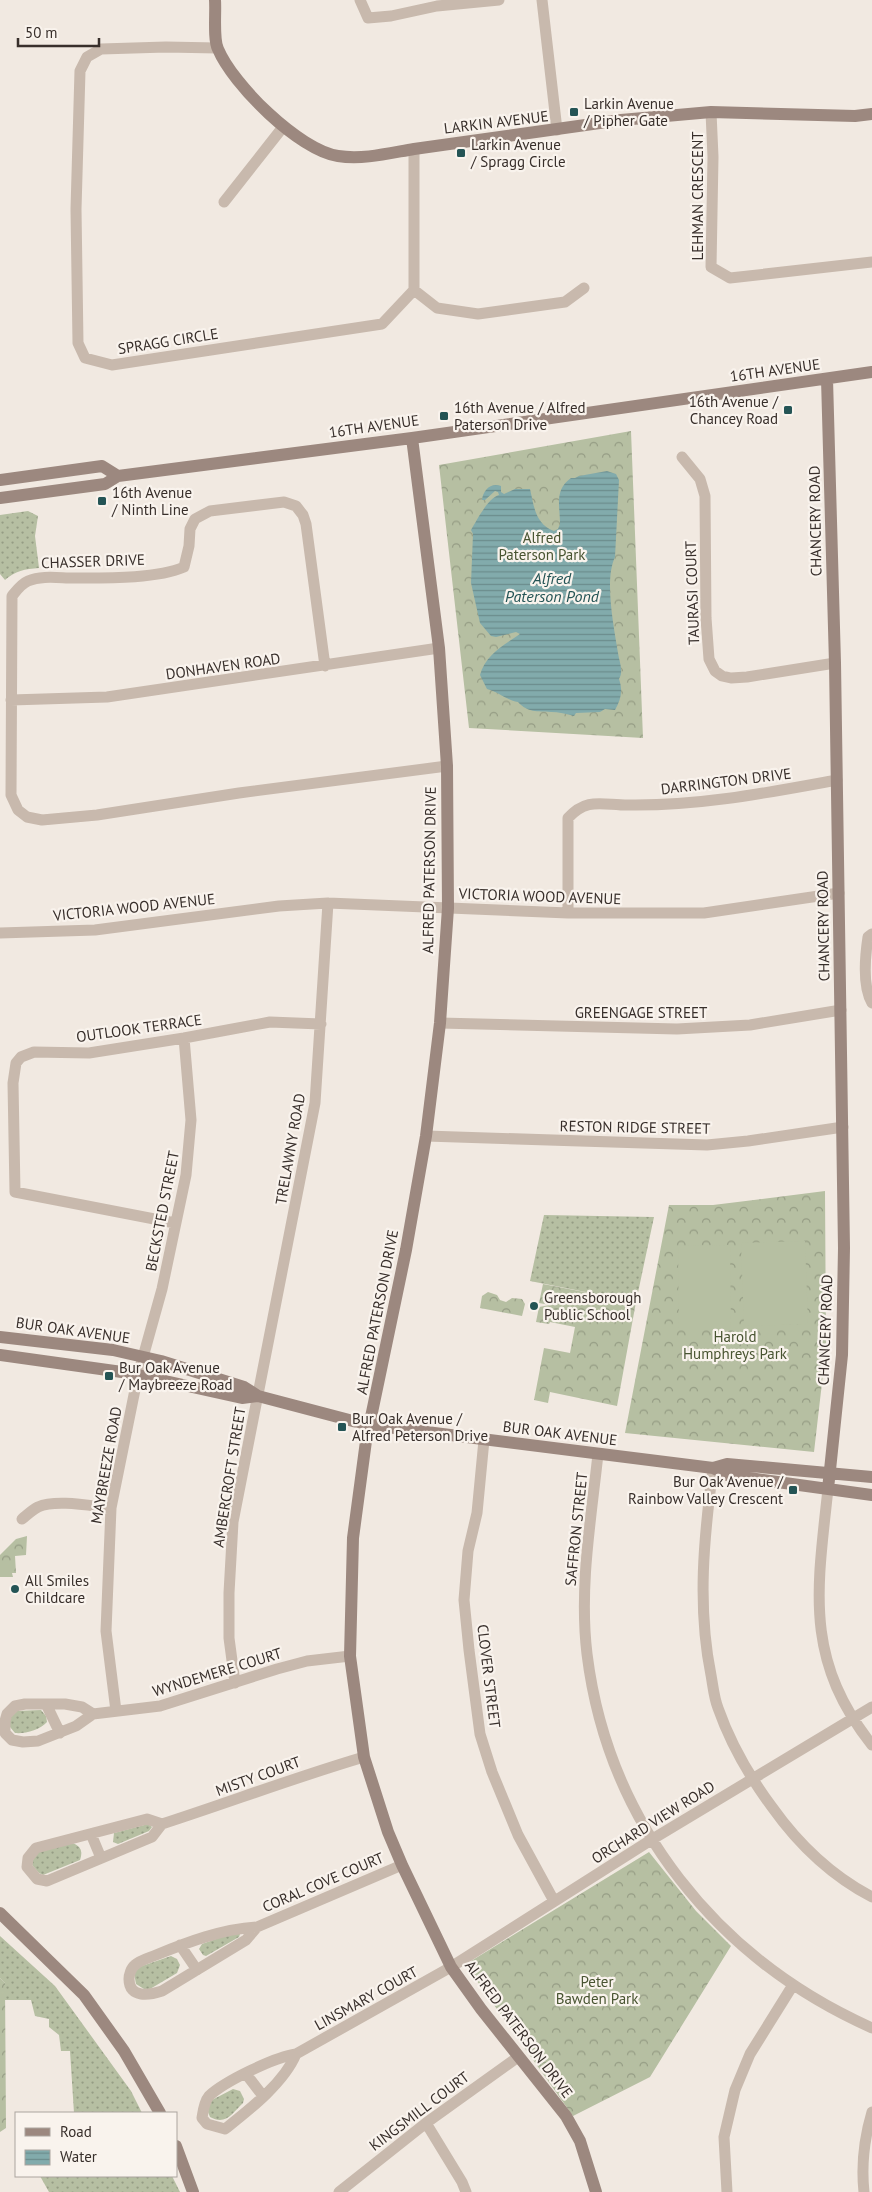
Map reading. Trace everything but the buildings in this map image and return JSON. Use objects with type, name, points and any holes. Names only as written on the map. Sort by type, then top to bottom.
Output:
[{"type":"street","name":"LARKIN AVENUE","points":[[215,0],[217,48],[241,86],[284,127],[318,148],[338,156],[378,156],[414,149],[621,120],[711,112],[856,116],[872,114]]},
{"type":"street","points":[[360,0],[368,18],[391,16],[438,6],[499,0]]},
{"type":"street","points":[[542,0],[557,130]]},
{"type":"street","name":"SPRAGG CIRCLE","points":[[217,48],[101,49],[88,58],[80,71],[76,209],[78,343],[85,358],[112,365],[382,324],[414,290]]},
{"type":"street","name":"LEHMAN CRESCENT","points":[[711,112],[713,156],[711,267],[730,278],[872,262]]},
{"type":"street","points":[[224,202],[284,127]]},
{"type":"street","points":[[414,149],[414,290],[436,308],[478,314],[565,302],[584,288]]},
{"type":"street","name":"16TH AVENUE","points":[[0,498],[105,484],[118,476],[412,438],[872,372]]},
{"type":"street","name":"CHANCERY ROAD","points":[[827,379],[835,663],[843,1127],[842,1355],[828,1489]]},
{"type":"street","name":"ALFRED PATERSON DRIVE","points":[[412,438],[439,648],[447,766],[448,908],[440,1023],[426,1136],[406,1250],[370,1424],[353,1538],[350,1656],[364,1757],[388,1832],[402,1865],[451,1967],[518,2057],[544,2087],[580,2141],[596,2192]]},
{"type":"street","name":"TAURASI COURT","points":[[682,457],[700,479],[705,496],[706,618],[709,659],[715,671],[722,676],[747,677],[835,663]]},
{"type":"street","name":"16TH AVENUE","points":[[0,480],[102,466],[118,476]]},
{"type":"street","name":"CHASSER DRIVE","points":[[325,666],[306,524],[303,515],[296,506],[284,502],[210,511],[195,519],[190,529],[189,546],[184,566],[173,572],[105,578],[39,577],[19,586],[12,596],[11,795],[13,804],[27,818],[42,820],[97,815],[239,793],[447,766]]},
{"type":"street","name":"DONHAVEN ROAD","points":[[11,700],[107,697],[439,648]]},
{"type":"street","name":"DARRINGTON DRIVE","points":[[568,913],[568,818],[576,809],[584,804],[672,806],[747,797],[837,780]]},
{"type":"street","name":"VICTORIA WOOD AVENUE","points":[[0,933],[95,930],[279,906],[328,903],[568,913],[704,913],[839,893]]},
{"type":"street","name":"TRELAWNY ROAD","points":[[258,1396],[313,1112],[321,1024],[328,903]]},
{"type":"street","points":[[872,934],[868,937],[866,966],[866,993],[872,1004]]},
{"type":"street","name":"GREENGAGE STREET","points":[[440,1023],[677,1029],[750,1025],[841,1010]]},
{"type":"street","name":"OUTLOOK TERRACE","points":[[175,1222],[15,1192],[13,1083],[16,1063],[22,1057],[34,1052],[89,1052],[184,1038],[270,1022],[321,1024]]},
{"type":"street","name":"BECKSTED STREET","points":[[142,1356],[162,1290],[186,1175],[191,1120],[184,1038]]},
{"type":"street","name":"RESTON RIDGE STREET","points":[[426,1136],[707,1145],[843,1127]]},
{"type":"street","name":"BUR OAK AVENUE","points":[[0,1337],[114,1350],[142,1356],[244,1387],[258,1396],[370,1424],[713,1468],[727,1475],[872,1496]]},
{"type":"street","name":"BUR OAK AVENUE","points":[[0,1356],[138,1375],[242,1398],[258,1396]]},
{"type":"street","name":"BUR OAK AVENUE","points":[[138,1375],[142,1356]]},
{"type":"street","name":"MAYBREEZE ROAD","points":[[116,1711],[106,1631],[110,1508],[138,1375]]},
{"type":"street","name":"AMBERCROFT STREET","points":[[235,1683],[228,1638],[233,1522],[258,1396]]},
{"type":"street","name":"CLOVER STREET","points":[[484,1440],[477,1513],[468,1551],[464,1600],[480,1734],[492,1772],[518,1835],[554,1901]]},
{"type":"street","name":"SAFFRON STREET","points":[[598,1454],[584,1586],[587,1652],[600,1718],[616,1766],[651,1840],[698,1903],[759,1961],[793,1985],[872,2028]]},
{"type":"street","name":"BUR OAK AVENUE","points":[[713,1468],[727,1464],[872,1477]]},
{"type":"street","points":[[713,1468],[702,1580],[708,1664],[717,1706],[732,1745],[752,1780],[793,1836],[818,1860],[852,1886],[872,1897]]},
{"type":"street","points":[[828,1489],[820,1562],[819,1607],[822,1642],[833,1680],[852,1719],[872,1745]]},
{"type":"street","points":[[22,1519],[36,1508],[44,1505],[69,1504],[110,1508]]},
{"type":"street","name":"WYNDEMERE COURT","points":[[93,1714],[82,1707],[65,1704],[15,1706],[7,1714],[4,1721],[5,1734],[12,1740],[23,1742],[38,1741],[76,1726],[93,1714],[160,1706],[277,1668],[307,1661],[350,1656]]},
{"type":"street","points":[[46,1704],[60,1732]]},
{"type":"street","name":"ORCHARD VIEW ROAD","points":[[451,1967],[651,1840],[872,1707]]},
{"type":"street","name":"MISTY COURT","points":[[162,1824],[152,1837],[47,1881],[37,1879],[28,1870],[28,1858],[36,1848],[147,1820],[162,1824],[257,1793],[317,1770],[364,1757]]},
{"type":"street","points":[[91,1834],[101,1858]]},
{"type":"street","name":"CORAL COVE COURT","points":[[256,1927],[246,1940],[162,1991],[151,1994],[138,1994],[133,1991],[130,1976],[134,1966],[180,1945],[241,1928],[256,1927],[402,1865]]},
{"type":"street","points":[[0,1913],[84,1995],[124,2051],[159,2112]]},
{"type":"street","points":[[180,1945],[197,1970]]},
{"type":"street","name":"LINSMARY COURT","points":[[296,2054],[285,2074],[225,2129],[207,2124],[202,2118],[208,2097],[223,2085],[284,2056],[296,2054],[451,1967]]},
{"type":"street","points":[[728,2192],[724,2137],[735,2090],[750,2054],[793,1985]]},
{"type":"street","name":"KINGSMILL COURT","points":[[339,2192],[426,2123],[518,2057]]},
{"type":"street","points":[[246,2074],[263,2096]]},
{"type":"street","points":[[864,2192],[862,2176],[863,2147],[872,2112]]},
{"type":"street","points":[[426,2123],[462,2182],[466,2192]]},
{"type":"street","points":[[178,2152],[192,2192]]},
{"type":"green space","name":"Alfred Paterson Park","points":[[631,431],[643,738],[469,728],[439,465]]},
{"type":"green space","points":[[28,511],[38,516],[35,536],[39,568],[20,571],[5,580],[0,574],[0,515]]},
{"type":"green space","name":"Harold Humphreys Park","points":[[825,1191],[826,1348],[814,1452],[625,1433],[669,1205],[713,1205]]},
{"type":"green space","points":[[544,1215],[654,1217],[636,1302],[530,1281]]},
{"type":"green space","points":[[805,1241],[808,1324],[744,1326],[741,1243]]},
{"type":"green space","points":[[730,1245],[731,1328],[679,1328],[678,1246]]},
{"type":"green space","points":[[543,1284],[636,1302],[617,1406],[550,1392],[548,1403],[534,1400],[544,1348],[570,1353],[575,1327],[550,1322],[549,1324],[536,1322],[539,1307],[550,1305],[539,1303]]},
{"type":"green space","points":[[488,1292],[497,1295],[500,1300],[506,1302],[512,1298],[522,1299],[525,1304],[522,1316],[480,1308],[482,1296]]},
{"type":"green space","points":[[27,1536],[26,1555],[15,1556],[16,1573],[12,1573],[13,1577],[0,1577],[0,1555],[16,1539]]},
{"type":"green space","points":[[41,1710],[46,1716],[47,1722],[40,1727],[28,1732],[15,1733],[10,1727],[9,1719],[16,1711]]},
{"type":"green space","points":[[148,1824],[152,1827],[149,1831],[118,1844],[113,1842],[114,1833]]},
{"type":"green space","points":[[72,1843],[80,1849],[80,1860],[43,1875],[32,1865],[34,1855],[37,1852]]},
{"type":"green space","name":"Peter Bawden Park","points":[[649,1852],[696,1911],[731,1946],[650,2077],[573,2116],[467,1967],[471,1961]]},
{"type":"green space","points":[[238,1931],[239,1937],[206,1956],[199,1949],[202,1944]]},
{"type":"green space","points":[[0,1936],[55,1986],[131,2091],[142,2112],[74,2112],[70,2051],[61,2051],[59,2035],[49,2027],[49,2019],[35,2016],[31,2000],[5,2000],[5,1983],[0,1978]]},
{"type":"green space","points":[[171,1956],[177,1959],[180,1965],[177,1973],[150,1989],[144,1989],[136,1984],[134,1973],[139,1967]]},
{"type":"green space","points":[[0,1978],[5,1983],[6,2128],[0,2132]]},
{"type":"green space","points":[[233,2089],[240,2091],[244,2099],[243,2103],[225,2119],[220,2120],[210,2117],[208,2112],[210,2101]]},
{"type":"green space","points":[[41,2177],[172,2177],[180,2192],[49,2192]]},
{"type":"water","name":"Alfred Paterson Pond","points":[[607,471],[616,474],[619,480],[615,557],[610,578],[610,591],[612,617],[621,669],[619,679],[621,687],[620,699],[615,710],[605,709],[600,712],[576,713],[574,716],[529,710],[518,702],[487,689],[480,675],[482,668],[491,656],[520,634],[516,632],[496,637],[491,636],[480,623],[471,583],[473,534],[471,530],[491,500],[499,495],[495,491],[485,500],[482,500],[484,493],[491,486],[497,485],[501,486],[501,492],[504,494],[515,489],[530,489],[536,514],[543,524],[554,531],[558,529],[560,524],[559,499],[562,488],[566,483],[571,478]]},
{"type":"place","name":"Larkin Avenue / Pipher Gate","points":[[574,112]]},
{"type":"place","name":"Larkin Avenue / Spragg Circle","points":[[461,153]]},
{"type":"place","name":"16th Avenue / Chancey Road","points":[[788,410]]},
{"type":"place","name":"16th Avenue / Alfred Paterson Drive","points":[[444,416]]},
{"type":"place","name":"16th Avenue / Ninth Line","points":[[102,501]]},
{"type":"place","name":"Greensborough Public School","points":[[534,1306]]},
{"type":"place","name":"Bur Oak Avenue / Maybreeze Road","points":[[109,1376]]},
{"type":"place","name":"Bur Oak Avenue / Alfred Peterson Drive","points":[[342,1427]]},
{"type":"place","name":"Bur Oak Avenue / Rainbow Valley Crescent","points":[[793,1490]]},
{"type":"place","name":"All Smiles Childcare","points":[[15,1589]]}]
